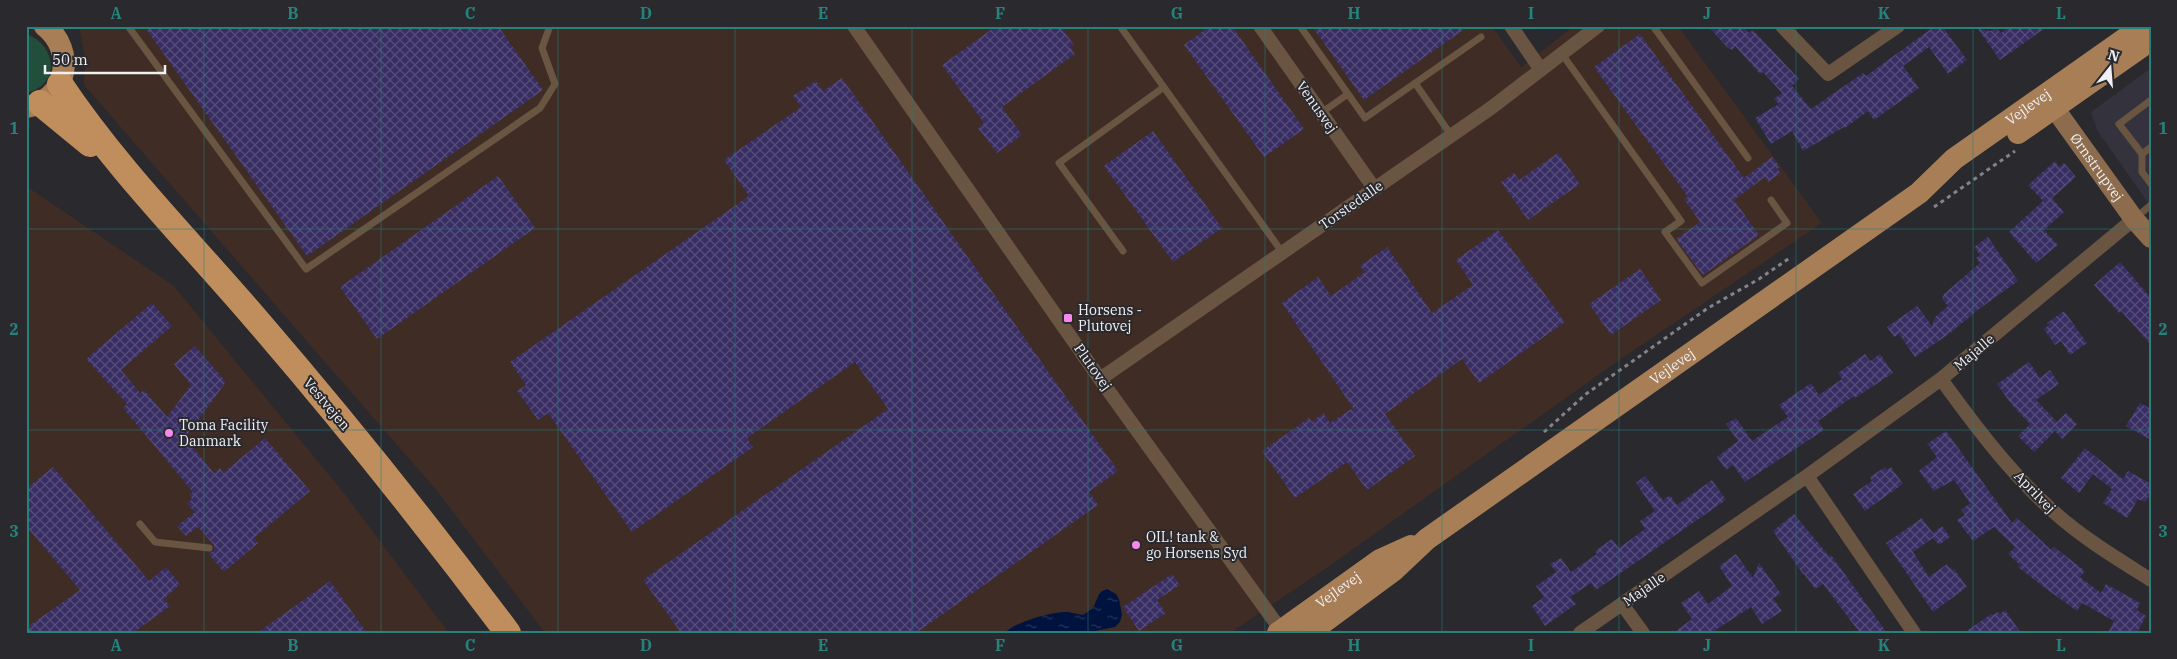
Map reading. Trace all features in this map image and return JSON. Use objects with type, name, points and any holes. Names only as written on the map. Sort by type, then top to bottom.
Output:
[{"type":"highway","name":"Vestvejen","points":[[60,84],[136,184],[216,272],[319,394],[444,548],[508,633]]},
{"type":"highway","name":"Vestvejen","points":[[33,105],[62,119],[136,184]]},
{"type":"main road","name":"Vejlevej","points":[[2050,101],[2143,26]]},
{"type":"main road","points":[[33,105],[55,92],[64,72],[65,60],[55,30]]},
{"type":"main road","name":"Vejlevej","points":[[1309,633],[1393,571],[1426,539],[1919,193],[1954,159],[2151,40]]},
{"type":"main road","name":"Vejlevej","points":[[1281,632],[1380,560],[1426,539]]},
{"type":"street","name":"Plutovej","points":[[854,26],[1100,379],[1281,632]]},
{"type":"street","name":"Venusvej","points":[[1260,26],[1374,188]]},
{"type":"street","points":[[1511,26],[1542,70]]},
{"type":"street","name":"Torstedalle","points":[[1100,379],[1451,135],[1542,70],[1598,26]]},
{"type":"street","points":[[1782,26],[1828,74],[1898,26]]},
{"type":"street","name":"Ørnstrupvej","points":[[2050,101],[2134,219],[2151,238]]},
{"type":"street","name":"Majalle","points":[[1580,633],[1941,380],[2134,219]]},
{"type":"street","name":"Aprilvej","points":[[1941,380],[1999,454],[2054,512],[2101,548],[2151,580]]},
{"type":"street","points":[[1806,476],[1914,633]]},
{"type":"street","points":[[1622,604],[1643,633]]},
{"type":"lane","points":[[128,26],[306,269],[540,108],[555,84],[542,48],[550,26]]},
{"type":"lane","points":[[1120,26],[1282,252]]},
{"type":"lane","points":[[1300,26],[1365,118],[1481,37]]},
{"type":"lane","points":[[1653,26],[1748,158]]},
{"type":"lane","points":[[1562,54],[1681,221],[1665,232],[1702,284],[1787,223],[1771,200]]},
{"type":"lane","points":[[1415,83],[1451,135]]},
{"type":"lane","points":[[1123,251],[1059,163],[1164,87]]},
{"type":"lane","points":[[1321,113],[1348,94]]},
{"type":"lane","points":[[2151,100],[2120,124],[2142,154],[2142,172],[2151,184]]},
{"type":"lane","points":[[2142,154],[2151,148]]},
{"type":"lane","points":[[2134,219],[2151,205]]},
{"type":"lane","points":[[140,524],[156,542],[209,548]]},
{"type":"path","points":[[1542,434],[1586,394],[1708,308],[1759,279],[1796,254]]},
{"type":"shaded area","points":[[79,26],[1492,26],[1521,67],[1574,26],[1678,26],[1822,223],[1618,361],[1328,567],[1230,633],[545,633],[437,491],[84,85],[85,60]]},
{"type":"shaded area","points":[[2151,68],[2151,207],[2097,130],[2091,112]]},
{"type":"shaded area","points":[[26,186],[174,286],[348,498],[449,633],[26,633]]},
{"type":"green space","points":[[26,34],[36,39],[44,47],[49,55],[51,65],[50,74],[45,82],[37,89],[26,93]]},
{"type":"water","points":[[1107,589],[1116,594],[1119,599],[1122,615],[1120,622],[1115,627],[1085,633],[1005,633],[1025,621],[1044,615],[1068,612],[1083,615],[1093,608],[1100,592]]},
{"type":"building","points":[[144,26],[498,26],[543,90],[307,256]]},
{"type":"building","points":[[996,26],[1060,26],[1074,45],[1070,47],[1075,54],[1002,107],[1022,135],[997,153],[978,128],[984,123],[942,65]]},
{"type":"building","points":[[1210,26],[1232,26],[1304,129],[1264,157],[1184,45]]},
{"type":"building","points":[[1312,26],[1469,26],[1364,100]]},
{"type":"building","points":[[1708,26],[1743,26],[1749,33],[1753,30],[1799,79],[1792,86],[1811,109],[1863,73],[1866,76],[1935,26],[1942,26],[1967,60],[1948,74],[1929,47],[1903,66],[1919,88],[1874,120],[1868,111],[1845,128],[1803,151],[1792,131],[1771,144],[1755,118],[1779,104],[1774,99],[1782,93],[1763,72],[1760,74],[1735,46],[1732,50],[1727,47]]},
{"type":"building","points":[[2010,26],[2048,26],[2000,60],[1978,29],[1991,31],[1996,27],[2001,33]]},
{"type":"building","points":[[1640,34],[1744,178],[1772,157],[1780,167],[1777,169],[1781,173],[1768,182],[1765,177],[1734,200],[1759,235],[1703,275],[1676,239],[1700,222],[1684,199],[1688,197],[1594,67]]},
{"type":"building","points":[[842,78],[1118,471],[1089,492],[1098,505],[916,633],[681,633],[643,580],[888,409],[855,362],[747,438],[753,447],[632,532],[548,413],[538,420],[517,391],[526,385],[510,362],[749,196],[724,160],[801,107],[793,96],[816,81],[823,91]]},
{"type":"building","points":[[1153,131],[1222,228],[1173,262],[1104,166]]},
{"type":"building","points":[[1558,153],[1580,184],[1528,220],[1501,182],[1514,173],[1519,180]]},
{"type":"building","points":[[2055,161],[2059,167],[2064,163],[2076,177],[2052,198],[2064,212],[2044,230],[2058,245],[2036,263],[2009,232],[2043,201],[2028,185]]},
{"type":"building","points":[[498,176],[535,228],[377,339],[340,287]]},
{"type":"building","points":[[1498,230],[1565,322],[1479,383],[1462,359],[1385,414],[1415,456],[1367,490],[1347,462],[1295,498],[1262,451],[1309,418],[1312,422],[1323,413],[1330,423],[1353,408],[1282,303],[1318,277],[1331,296],[1365,272],[1360,266],[1387,247],[1432,313],[1473,285],[1456,260]]},
{"type":"building","points":[[1988,237],[2018,281],[1979,309],[1949,334],[1915,357],[1899,334],[1894,337],[1887,327],[1917,306],[1932,326],[1935,317],[1948,306],[1942,299],[1944,294],[1980,263],[1976,258],[1980,255],[1974,247]]},
{"type":"building","points":[[2120,262],[2151,298],[2151,345],[2121,311],[2119,313],[2094,285]]},
{"type":"building","points":[[1640,269],[1661,300],[1611,335],[1589,304]]},
{"type":"building","points":[[152,303],[172,326],[121,370],[140,393],[144,390],[167,417],[191,385],[174,364],[195,346],[226,382],[185,438],[214,473],[220,468],[223,473],[265,438],[310,491],[254,538],[258,543],[224,572],[208,553],[214,551],[214,545],[198,527],[186,536],[177,526],[195,512],[187,504],[192,499],[189,495],[193,492],[123,408],[127,404],[86,359]]},
{"type":"building","points":[[2064,311],[2087,343],[2070,355],[2061,341],[2055,345],[2044,329],[2049,325],[2047,323]]},
{"type":"building","points":[[1865,354],[1870,361],[1880,354],[1893,373],[1855,398],[1854,396],[1818,421],[1824,430],[1745,482],[1733,465],[1726,470],[1717,457],[1738,441],[1726,424],[1736,418],[1752,441],[1788,417],[1779,405],[1811,383],[1819,395],[1842,379],[1838,373]]},
{"type":"building","points":[[2029,362],[2040,378],[2050,370],[2059,384],[2036,400],[2057,422],[2066,413],[2077,424],[2062,439],[2055,431],[2034,452],[2018,436],[2030,424],[2012,405],[1997,384]]},
{"type":"building","points":[[2140,403],[2151,409],[2151,440],[2126,426]]},
{"type":"building","points":[[1946,431],[2012,523],[2017,518],[2051,550],[2054,547],[2085,571],[2080,577],[2101,593],[2106,584],[2140,603],[2137,610],[2146,616],[2137,633],[2108,633],[2114,621],[2082,603],[2077,611],[2045,588],[2018,567],[2020,565],[2008,554],[2015,547],[1994,527],[1973,541],[1957,520],[1965,515],[1961,510],[1970,503],[1954,480],[1934,491],[1919,471],[1937,457],[1927,444]]},
{"type":"building","points":[[2085,448],[2123,479],[2128,471],[2151,484],[2151,493],[2145,502],[2138,499],[2127,518],[2103,503],[2112,489],[2093,474],[2079,493],[2061,478]]},
{"type":"building","points":[[53,467],[149,581],[166,567],[180,584],[164,599],[170,606],[133,633],[26,633],[26,628],[80,590],[26,526],[26,489]]},
{"type":"building","points":[[1885,467],[1887,470],[1891,467],[1903,484],[1865,511],[1853,494],[1872,481],[1870,477]]},
{"type":"building","points":[[1645,476],[1663,500],[1670,495],[1677,505],[1712,480],[1726,500],[1596,590],[1591,583],[1570,597],[1576,604],[1545,626],[1532,606],[1544,597],[1536,586],[1556,572],[1550,564],[1561,558],[1571,572],[1597,554],[1595,551],[1612,539],[1619,548],[1645,529],[1640,521],[1655,511],[1636,483]]},
{"type":"building","points":[[1794,514],[1829,556],[1831,555],[1887,633],[1860,633],[1823,584],[1815,589],[1803,574],[1773,531]]},
{"type":"building","points":[[1922,518],[1933,533],[1942,526],[1950,537],[1939,545],[1933,538],[1913,552],[1929,577],[1947,564],[1952,570],[1954,569],[1967,587],[1933,612],[1886,543]]},
{"type":"building","points":[[1736,554],[1753,578],[1759,563],[1781,594],[1773,598],[1782,611],[1762,624],[1751,607],[1711,633],[1673,633],[1692,619],[1681,603],[1699,591],[1708,604],[1732,586],[1719,566]]},
{"type":"building","points":[[1172,574],[1180,585],[1157,600],[1166,613],[1139,631],[1123,607]]},
{"type":"building","points":[[330,581],[367,633],[257,633]]},
{"type":"building","points":[[2005,610],[2021,633],[1964,633],[1991,614],[1993,615],[1998,612],[2000,614]]},
{"type":"place","name":"Horsens - Plutovej","points":[[1068,318]]},
{"type":"place","name":"Toma Facility Danmark","points":[[169,433]]},
{"type":"place","name":"OIL! tank & go Horsens Syd","points":[[1136,545]]}]
